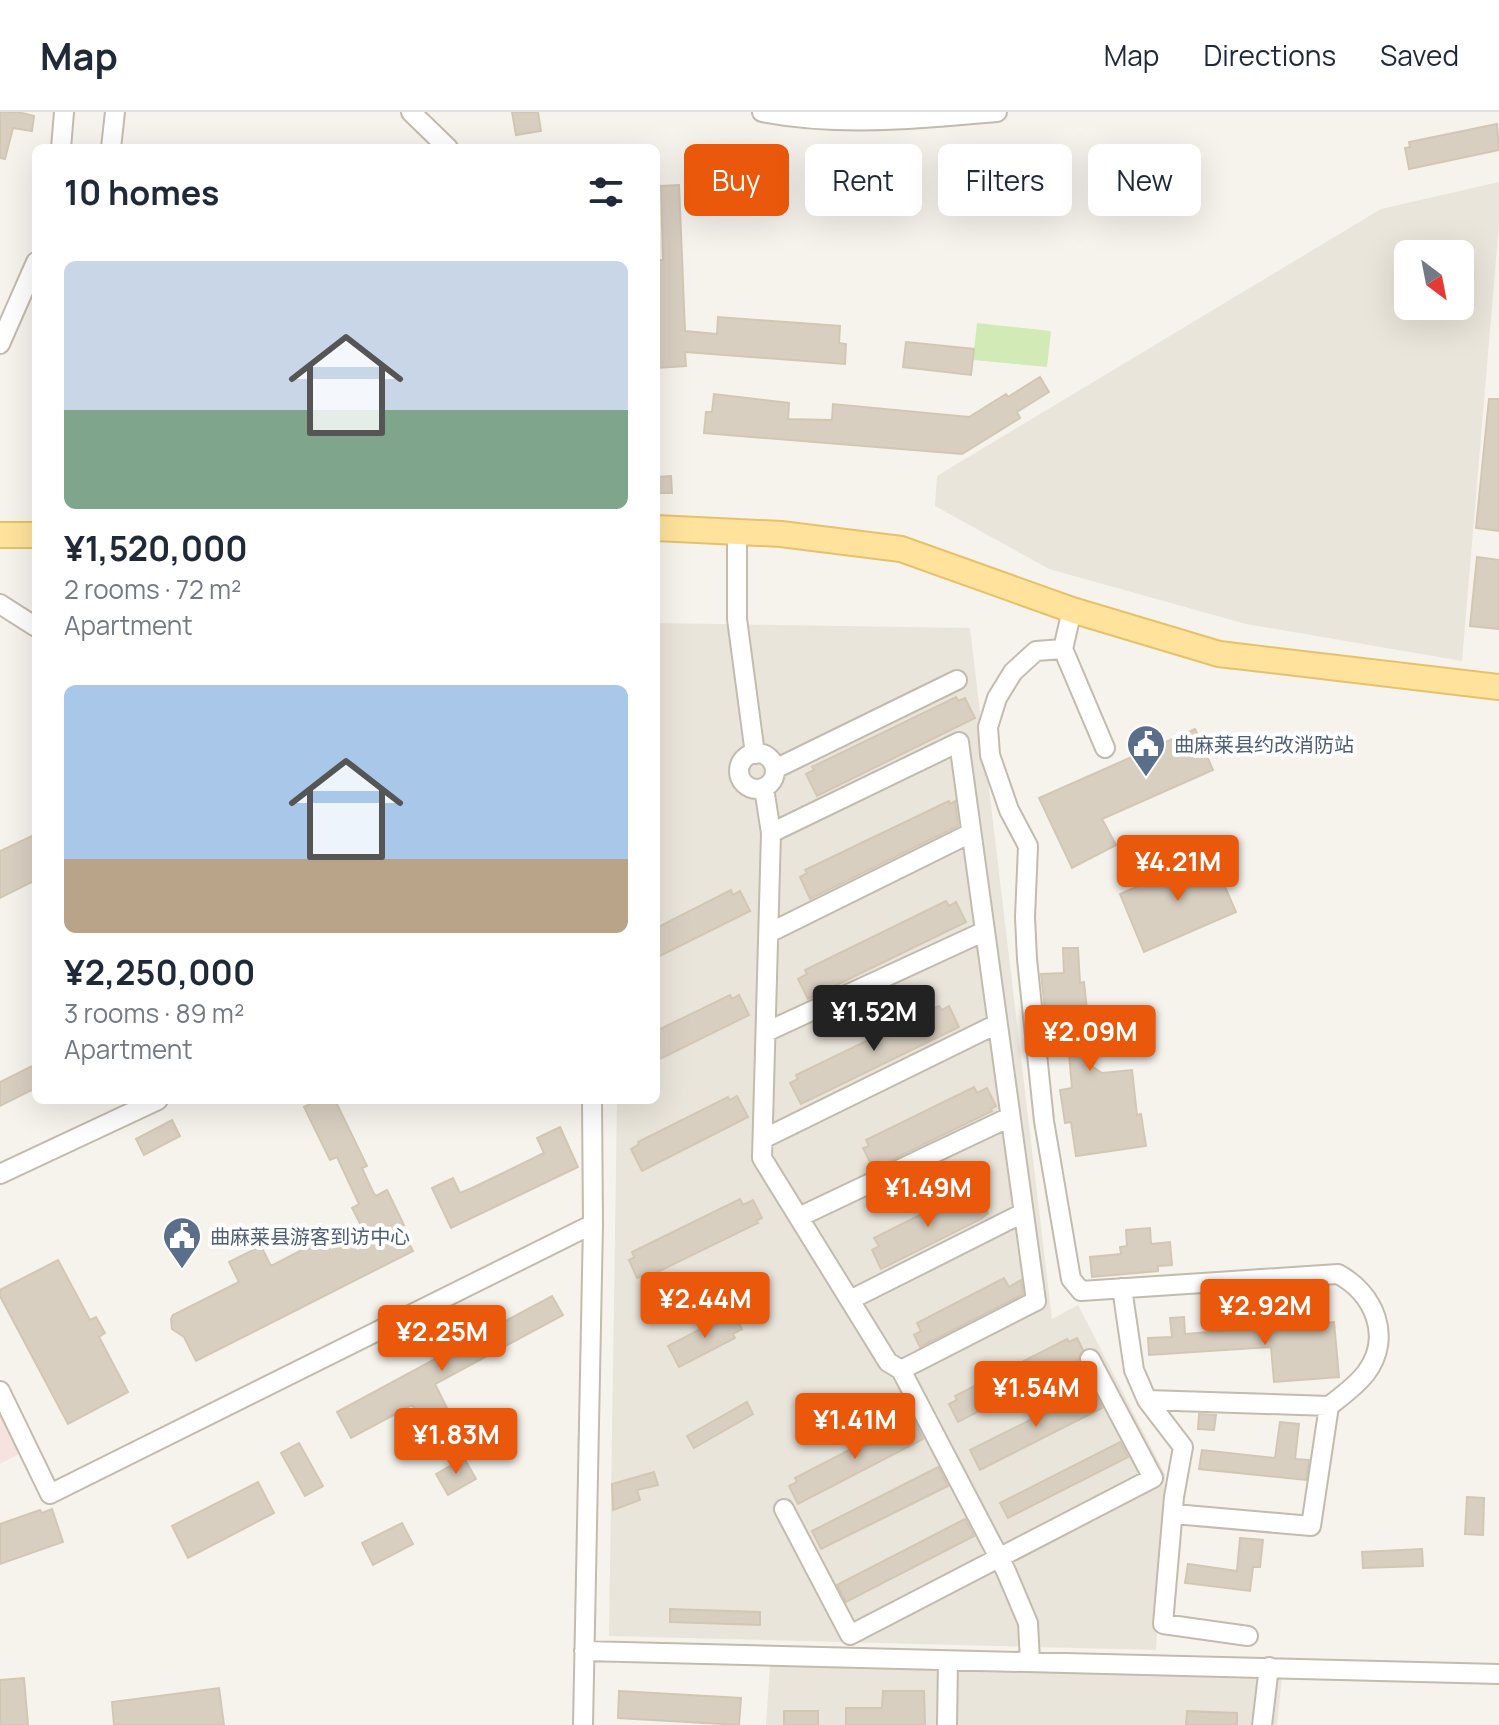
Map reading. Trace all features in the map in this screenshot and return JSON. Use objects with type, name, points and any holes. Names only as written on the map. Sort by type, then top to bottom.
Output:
[{"type":"main road","points":[[660,528],[781,534],[901,549],[1072,610],[1219,654],[1499,687]]},
{"type":"main road","points":[[0,535],[32,535]]},
{"type":"street","points":[[61,144],[64,112]]},
{"type":"street","points":[[111,144],[115,112]]},
{"type":"street","points":[[411,112],[444,144]]},
{"type":"street","points":[[762,112],[843,121],[905,120],[997,112]]},
{"type":"street","points":[[0,344],[32,271]]},
{"type":"street","points":[[737,532],[737,619],[755,754]]},
{"type":"street","points":[[0,604],[32,624]]},
{"type":"street","points":[[1072,610],[1063,649],[1105,748]]},
{"type":"street","points":[[1063,649],[1036,651],[1013,672],[991,712],[988,727],[990,755],[1009,810],[1028,846],[1027,959],[1044,1121],[1071,1279],[1081,1291],[1338,1274],[1364,1292],[1377,1322],[1378,1344],[1371,1366],[1329,1406],[1311,1526],[1174,1514]]},
{"type":"street","points":[[775,769],[957,680]]},
{"type":"street","points":[[771,833],[959,742],[1036,1301],[901,1370]]},
{"type":"street","points":[[755,754],[770,758],[775,769],[774,778],[764,788],[751,788],[741,778],[741,765],[755,754]]},
{"type":"street","points":[[764,788],[771,833],[762,1158],[888,1362],[901,1370],[999,1558],[1028,1623],[1030,1661]]},
{"type":"street","points":[[769,933],[971,833]]},
{"type":"street","points":[[766,1032],[985,931]]},
{"type":"street","points":[[763,1139],[997,1024]]},
{"type":"street","points":[[0,1174],[149,1104]]},
{"type":"street","points":[[583,1725],[593,1224],[592,1104]]},
{"type":"street","points":[[799,1217],[1010,1117]]},
{"type":"street","points":[[850,1300],[1023,1213]]},
{"type":"street","points":[[0,1391],[50,1494],[593,1224]]},
{"type":"street","points":[[1122,1288],[1134,1370],[1147,1400],[1183,1447],[1163,1624],[1248,1636]]},
{"type":"street","points":[[784,1509],[850,1635],[1153,1478],[1090,1359]]},
{"type":"street","points":[[1147,1400],[1329,1406]]},
{"type":"street","points":[[584,1651],[1499,1674]]},
{"type":"street","points":[[947,1725],[948,1661]]},
{"type":"street","points":[[1262,1725],[1269,1667]]},
{"type":"shaded area","points":[[1499,182],[1499,224],[1462,661],[1246,624],[1049,569],[935,506],[937,476],[1381,209]]},
{"type":"shaded area","points":[[660,623],[970,628],[1052,1319],[1078,1305],[1165,1474],[1156,1650],[609,1636],[617,1104],[660,1104]]},
{"type":"shaded area","points":[[0,1413],[19,1454],[0,1464]]},
{"type":"shaded area","points":[[770,1665],[1282,1678],[1277,1725],[766,1725]]},
{"type":"green space","points":[[977,323],[1051,331],[1047,367],[973,360]]},
{"type":"building","points":[[0,112],[34,116],[32,131],[13,128],[5,159],[0,158]]},
{"type":"building","points":[[512,112],[538,112],[541,131],[516,135]]},
{"type":"building","points":[[1497,124],[1499,150],[1409,169],[1405,148],[1410,147],[1409,142]]},
{"type":"building","points":[[679,185],[685,331],[717,334],[718,317],[840,326],[839,343],[846,344],[845,364],[685,352],[686,366],[660,368],[660,260],[663,260],[661,186]]},
{"type":"building","points":[[906,342],[974,349],[971,375],[903,367]]},
{"type":"building","points":[[1040,377],[1049,392],[1017,412],[1020,418],[962,454],[704,433],[706,412],[712,412],[714,394],[789,403],[788,419],[832,420],[833,404],[969,417]]},
{"type":"building","points":[[1489,399],[1499,399],[1499,531],[1476,528]]},
{"type":"building","points":[[671,476],[672,493],[660,493],[660,477]]},
{"type":"building","points":[[1477,557],[1499,560],[1499,629],[1470,626]]},
{"type":"building","points":[[956,697],[958,701],[965,698],[975,718],[817,796],[806,774],[814,770],[812,767]]},
{"type":"building","points":[[1195,729],[1213,770],[1102,819],[1116,845],[1072,868],[1039,798]]},
{"type":"building","points":[[949,801],[950,804],[955,801],[958,826],[810,899],[800,877],[807,873],[805,870]]},
{"type":"building","points":[[32,836],[32,882],[0,898],[0,851]]},
{"type":"building","points":[[1211,855],[1236,912],[1144,952],[1120,894]]},
{"type":"building","points":[[731,890],[733,895],[740,891],[750,911],[660,956],[660,926]]},
{"type":"building","points":[[946,901],[949,906],[956,902],[966,922],[808,999],[798,979],[807,974],[805,970]]},
{"type":"building","points":[[1063,948],[1078,948],[1093,1067],[1102,1073],[1132,1070],[1137,1115],[1141,1114],[1146,1146],[1076,1156],[1071,1122],[1065,1123],[1060,1090],[1072,1088],[1067,1032],[1059,1034],[1057,1016],[1046,1018],[1041,974],[1064,973]]},
{"type":"building","points":[[730,995],[732,999],[739,995],[749,1015],[660,1059],[660,1029]]},
{"type":"building","points":[[939,1006],[942,1010],[949,1006],[959,1027],[801,1104],[790,1083],[798,1079],[796,1075]]},
{"type":"building","points":[[32,1066],[32,1090],[0,1106],[0,1082]]},
{"type":"building","points":[[974,1087],[977,1093],[987,1088],[996,1106],[992,1111],[877,1167],[876,1164],[872,1166],[863,1148],[869,1146],[866,1140]]},
{"type":"building","points":[[737,1096],[748,1117],[642,1171],[631,1149],[638,1142],[728,1097],[730,1100]]},
{"type":"building","points":[[310,1104],[337,1104],[367,1166],[362,1168],[373,1192],[376,1196],[387,1190],[413,1251],[196,1361],[184,1337],[172,1329],[171,1319],[173,1315],[239,1282],[229,1262],[261,1246],[271,1266],[339,1231],[365,1233],[352,1208],[359,1204],[337,1157],[330,1160],[304,1107]]},
{"type":"building","points":[[172,1120],[180,1136],[144,1155],[136,1139]]},
{"type":"building","points":[[560,1127],[578,1167],[451,1228],[432,1188],[453,1178],[460,1193],[472,1188],[544,1153],[537,1138]]},
{"type":"building","points":[[962,1194],[966,1202],[979,1196],[988,1213],[881,1269],[872,1250],[879,1246],[874,1238]]},
{"type":"building","points":[[740,1199],[743,1205],[753,1200],[762,1218],[756,1221],[758,1223],[643,1279],[642,1276],[637,1278],[629,1260],[634,1257],[632,1252]]},
{"type":"building","points":[[1150,1228],[1151,1244],[1170,1242],[1172,1265],[1158,1266],[1158,1271],[1092,1277],[1090,1257],[1121,1254],[1120,1247],[1127,1246],[1126,1230]]},
{"type":"building","points":[[58,1260],[90,1320],[96,1317],[105,1333],[99,1337],[128,1392],[68,1424],[0,1296],[0,1290]]},
{"type":"building","points":[[1004,1278],[1009,1287],[1021,1280],[1023,1294],[920,1347],[914,1335],[921,1331],[917,1323]]},
{"type":"building","points":[[552,1296],[563,1315],[435,1384],[447,1408],[422,1422],[412,1405],[351,1438],[337,1412]]},
{"type":"building","points":[[733,1312],[742,1329],[733,1334],[735,1338],[679,1367],[668,1346]]},
{"type":"building","points":[[1184,1317],[1185,1334],[1334,1322],[1339,1377],[1274,1382],[1271,1347],[1149,1355],[1148,1338],[1172,1337],[1170,1318]]},
{"type":"building","points":[[1077,1338],[1083,1350],[1078,1360],[958,1422],[949,1404],[957,1400],[955,1396],[1067,1339],[1069,1342]]},
{"type":"building","points":[[1092,1389],[1102,1408],[980,1470],[970,1450]]},
{"type":"building","points":[[747,1402],[753,1414],[694,1448],[687,1436]]},
{"type":"building","points":[[1199,1414],[1216,1415],[1214,1430],[1198,1429]]},
{"type":"building","points":[[907,1420],[909,1424],[914,1421],[923,1439],[798,1504],[789,1486],[797,1482],[795,1478]]},
{"type":"building","points":[[1280,1422],[1299,1424],[1295,1459],[1309,1460],[1306,1480],[1199,1469],[1202,1450],[1275,1458]]},
{"type":"building","points":[[1120,1442],[1128,1457],[1008,1518],[1000,1503]]},
{"type":"building","points":[[299,1443],[323,1486],[305,1496],[281,1453]]},
{"type":"building","points":[[464,1458],[476,1479],[448,1495],[436,1474]]},
{"type":"building","points":[[938,1467],[948,1486],[821,1549],[812,1531]]},
{"type":"building","points":[[654,1472],[658,1485],[637,1490],[640,1500],[613,1510],[612,1484]]},
{"type":"building","points":[[258,1482],[274,1513],[188,1558],[172,1526]]},
{"type":"building","points":[[1467,1497],[1484,1498],[1483,1535],[1465,1534]]},
{"type":"building","points":[[52,1509],[63,1542],[0,1564],[0,1524]]},
{"type":"building","points":[[965,1519],[974,1536],[846,1602],[837,1585]]},
{"type":"building","points":[[402,1523],[413,1544],[373,1565],[362,1543]]},
{"type":"building","points":[[1240,1538],[1263,1540],[1260,1567],[1253,1567],[1250,1591],[1185,1583],[1188,1564],[1237,1571]]},
{"type":"building","points":[[1422,1549],[1423,1566],[1363,1568],[1362,1552]]},
{"type":"building","points":[[670,1609],[760,1612],[760,1625],[670,1622]]},
{"type":"building","points":[[24,1678],[28,1725],[0,1725],[0,1680]]},
{"type":"building","points":[[219,1688],[224,1725],[114,1725],[112,1702]]},
{"type":"building","points":[[619,1691],[741,1698],[739,1725],[618,1718]]},
{"type":"building","points":[[883,1691],[924,1691],[925,1725],[846,1725],[846,1708],[882,1708]]},
{"type":"building","points":[[784,1711],[818,1711],[818,1725],[784,1725]]},
{"type":"building","points":[[1187,1711],[1237,1713],[1237,1725],[1186,1725]]},
{"type":"place","name":"曲麻莱县约改消防站","points":[[1146,778]]},
{"type":"place","name":"曲麻莱县游客到访中心","points":[[182,1270]]}]
